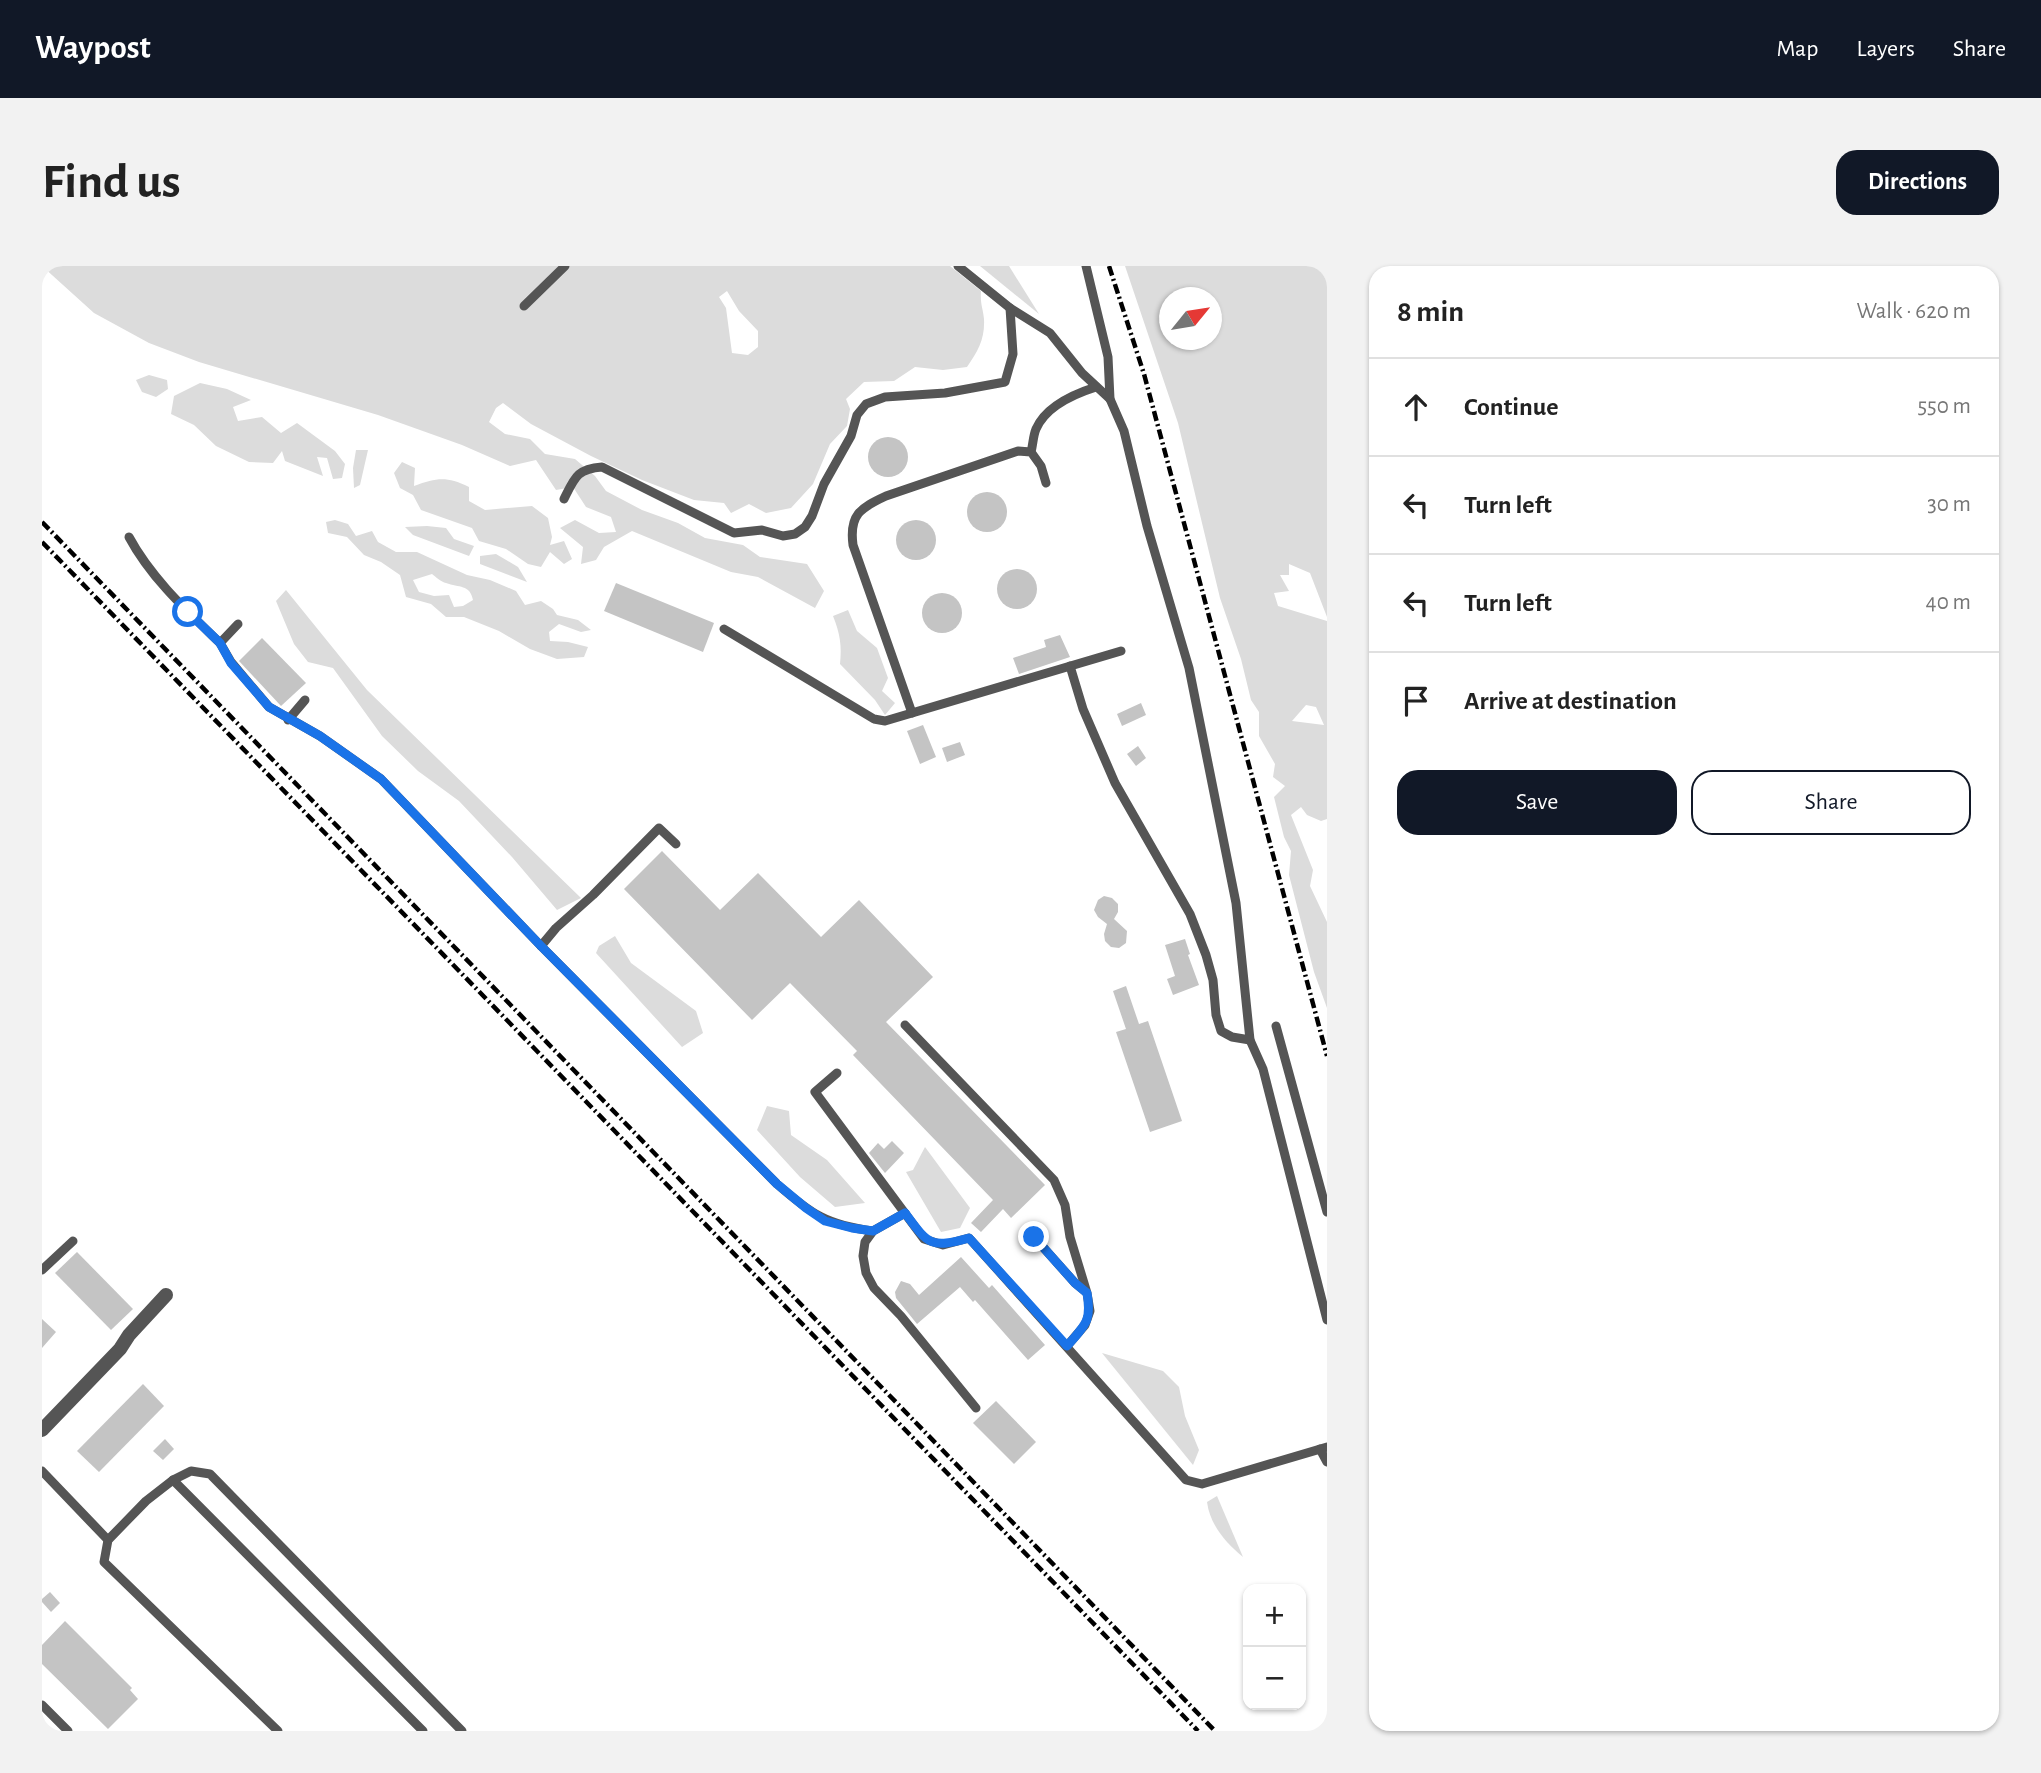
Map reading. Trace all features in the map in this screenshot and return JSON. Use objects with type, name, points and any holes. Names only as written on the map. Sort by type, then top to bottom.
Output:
[{"type":"street","points":[[42,1430],[120,1349],[129,1335],[166,1295]]},
{"type":"lane","points":[[524,306],[565,266]]},
{"type":"lane","points":[[958,266],[1010,308],[1050,333],[1110,400]]},
{"type":"lane","points":[[1086,266],[1108,357],[1110,400],[1124,431],[1147,526],[1189,668],[1236,903],[1250,1040],[1263,1069],[1327,1320]]},
{"type":"lane","points":[[564,499],[576,476],[587,468],[603,467],[734,533],[762,530],[783,536],[795,534],[812,516],[824,484],[851,436],[857,415],[866,404],[885,397],[945,393],[1005,382],[1013,354],[1010,308]]},
{"type":"lane","points":[[1046,483],[1041,466],[1031,452],[1036,428],[1048,413],[1067,398],[1096,387]]},
{"type":"lane","points":[[912,713],[853,545],[850,528],[866,506],[886,496],[1018,451],[1031,452]]},
{"type":"lane","points":[[130,537],[139,556],[220,643],[231,663],[269,707],[320,736],[381,779],[541,946],[777,1184],[825,1221],[873,1231]]},
{"type":"lane","points":[[220,643],[238,624]]},
{"type":"lane","points":[[724,629],[874,719],[885,721],[1121,650]]},
{"type":"lane","points":[[1070,666],[1083,709],[1115,783],[1190,914],[1213,980],[1216,1015],[1221,1031],[1232,1037],[1250,1040]]},
{"type":"lane","points":[[288,720],[305,700]]},
{"type":"lane","points":[[541,946],[556,928],[659,828],[676,844]]},
{"type":"lane","points":[[905,1025],[1054,1180],[1065,1205],[1070,1237],[1090,1311],[1085,1325],[1067,1346]]},
{"type":"lane","points":[[1276,1026],[1327,1212]]},
{"type":"lane","points":[[837,1073],[815,1092],[924,1239],[943,1245],[969,1238],[1186,1480],[1202,1484],[1323,1448],[1327,1462]]},
{"type":"lane","points":[[905,1213],[873,1231],[865,1242],[863,1256],[866,1273],[874,1288],[901,1316],[976,1408]]},
{"type":"lane","points":[[1034,1237],[1087,1293]]},
{"type":"lane","points":[[42,1270],[73,1241]]},
{"type":"lane","points":[[42,1471],[108,1540]]},
{"type":"lane","points":[[278,1731],[104,1562],[108,1540],[146,1501],[173,1480],[191,1471],[209,1474],[462,1731]]},
{"type":"lane","points":[[173,1480],[423,1731]]},
{"type":"lane","points":[[42,1705],[68,1731]]},
{"type":"shaded area","points":[[42,266],[950,266],[981,291],[984,326],[980,344],[967,367],[943,370],[915,367],[894,381],[864,382],[846,399],[850,409],[847,426],[830,444],[813,484],[791,508],[766,513],[749,504],[731,513],[724,503],[694,500],[642,480],[531,424],[503,403],[496,408],[489,422],[505,434],[530,439],[545,454],[575,459],[595,476],[606,491],[642,510],[678,523],[705,538],[743,545],[760,557],[807,564],[824,591],[815,608],[758,577],[731,572],[632,531],[604,547],[596,560],[581,564],[583,547],[560,528],[575,520],[599,533],[616,532],[611,517],[586,507],[573,487],[556,490],[536,460],[510,466],[462,445],[378,415],[199,362],[149,343],[94,313]],"holes":[[[727,291],[739,311],[758,331],[758,347],[748,355],[732,353],[726,308],[719,297]]]},
{"type":"shaded area","points":[[980,266],[1009,266],[1039,314]]},
{"type":"shaded area","points":[[1125,266],[1327,266],[1327,617],[1310,573],[1289,564],[1289,575],[1280,575],[1289,591],[1274,593],[1278,606],[1327,621],[1327,819],[1321,821],[1307,815],[1301,807],[1291,815],[1313,870],[1310,886],[1327,922],[1327,1008],[1314,972],[1289,875],[1291,851],[1284,837],[1274,797],[1285,786],[1273,777],[1275,764],[1259,736],[1259,712],[1251,700],[1241,659],[1220,598],[1178,423]],"holes":[[[1306,705],[1316,707],[1324,725],[1292,721]]]},
{"type":"shaded area","points":[[149,375],[167,380],[168,389],[156,397],[142,392],[136,380]]},
{"type":"shaded area","points":[[200,383],[227,389],[251,400],[233,407],[238,421],[262,417],[281,433],[297,423],[335,451],[345,464],[342,478],[333,479],[327,458],[317,457],[323,476],[285,461],[282,451],[273,463],[249,462],[216,446],[194,425],[171,414],[174,396]]},
{"type":"shaded area","points":[[356,450],[368,450],[360,485],[354,488],[353,468]]},
{"type":"shaded area","points":[[402,462],[415,468],[414,486],[435,480],[454,481],[469,487],[469,501],[485,510],[532,506],[548,518],[552,537],[550,545],[564,541],[572,559],[564,564],[550,552],[541,567],[528,564],[506,549],[479,541],[472,528],[421,510],[413,495],[400,488],[394,473]]},
{"type":"shaded area","points":[[335,520],[348,524],[356,536],[372,531],[378,542],[396,552],[417,552],[467,575],[490,580],[516,591],[525,605],[541,601],[557,615],[578,620],[591,630],[581,632],[559,624],[549,632],[550,641],[588,647],[584,657],[557,659],[530,649],[499,631],[464,617],[446,617],[431,604],[406,597],[400,575],[381,562],[364,555],[347,537],[328,533],[326,522]],"holes":[[[432,574],[444,582],[467,589],[473,600],[463,606],[454,607],[449,595],[434,596],[419,592],[413,580]]]},
{"type":"shaded area","points":[[405,527],[446,528],[454,539],[474,546],[469,556],[413,535]]},
{"type":"shaded area","points":[[496,554],[518,567],[527,582],[480,564],[480,556]]},
{"type":"shaded area","points":[[286,590],[367,690],[581,898],[557,910],[459,801],[418,771],[382,736],[333,668],[308,662],[294,644],[276,601]]},
{"type":"shaded area","points":[[848,610],[857,631],[877,648],[888,678],[882,691],[895,703],[885,715],[875,700],[840,664],[840,640],[833,616]]},
{"type":"shaded area","points":[[615,936],[631,963],[696,1011],[703,1033],[682,1047],[596,953],[599,946]]},
{"type":"shaded area","points":[[767,1106],[789,1111],[791,1135],[827,1160],[865,1203],[835,1207],[800,1177],[757,1130]]},
{"type":"shaded area","points":[[925,1147],[970,1208],[960,1228],[941,1232],[906,1172],[913,1170]]},
{"type":"shaded area","points":[[1102,1353],[1163,1371],[1179,1387],[1185,1416],[1199,1450],[1193,1465]]},
{"type":"shaded area","points":[[1217,1496],[1243,1557],[1215,1526],[1207,1502]]},
{"type":"building","points":[[888,437],[902,443],[908,457],[902,471],[888,477],[874,471],[868,457],[874,443]]},
{"type":"building","points":[[987,492],[1001,498],[1007,512],[1001,526],[987,532],[973,526],[967,512],[973,498]]},
{"type":"building","points":[[916,520],[930,526],[936,540],[930,554],[916,560],[902,554],[896,540],[902,526]]},
{"type":"building","points":[[1017,569],[1031,575],[1037,589],[1031,603],[1017,609],[1003,603],[997,589],[1003,575]]},
{"type":"building","points":[[616,583],[714,623],[703,652],[604,611]]},
{"type":"building","points":[[942,593],[956,599],[962,613],[956,627],[942,633],[928,627],[922,613],[928,599]]},
{"type":"building","points":[[1060,635],[1070,657],[1019,674],[1013,658],[1046,647],[1044,640]]},
{"type":"building","points":[[262,638],[306,683],[281,706],[239,661]]},
{"type":"building","points":[[1141,703],[1146,715],[1122,726],[1117,714]]},
{"type":"building","points":[[923,725],[936,757],[920,764],[907,731]]},
{"type":"building","points":[[960,742],[965,755],[947,762],[942,748]]},
{"type":"building","points":[[1138,746],[1146,758],[1136,766],[1127,754]]},
{"type":"building","points":[[662,851],[720,910],[758,873],[821,937],[859,900],[933,977],[886,1022],[1045,1185],[1011,1218],[1003,1209],[981,1232],[971,1223],[993,1200],[853,1055],[857,1051],[790,983],[752,1020],[624,889]]},
{"type":"building","points":[[1104,896],[1112,898],[1118,904],[1114,919],[1127,931],[1126,943],[1119,948],[1111,947],[1105,941],[1107,924],[1094,910],[1098,900]]},
{"type":"building","points":[[1185,939],[1199,985],[1173,995],[1167,979],[1175,976],[1165,945]]},
{"type":"building","points":[[1126,986],[1139,1024],[1148,1021],[1182,1121],[1150,1132],[1116,1032],[1126,1029],[1113,991]]},
{"type":"building","points":[[892,1141],[904,1153],[885,1173],[869,1153],[878,1143],[884,1149]]},
{"type":"building","points":[[77,1252],[133,1309],[111,1330],[55,1273]]},
{"type":"building","points":[[961,1257],[989,1288],[992,1285],[1045,1345],[1028,1360],[975,1300],[973,1302],[960,1287],[917,1324],[896,1298],[895,1292],[901,1281],[910,1284],[919,1295]]},
{"type":"building","points":[[42,1319],[56,1332],[42,1348]]},
{"type":"building","points":[[143,1384],[164,1406],[99,1472],[77,1451]]},
{"type":"building","points":[[996,1401],[1036,1442],[1014,1464],[973,1423]]},
{"type":"building","points":[[165,1439],[174,1449],[163,1460],[153,1451]]},
{"type":"building","points":[[50,1592],[60,1603],[51,1612],[42,1602]]},
{"type":"building","points":[[65,1621],[132,1688],[130,1690],[138,1699],[108,1729],[42,1664],[42,1645]]},
{"type":"railway","points":[[1109,266],[1144,374],[1327,1056]]},
{"type":"railway","points":[[42,522],[1215,1731]]},
{"type":"railway","points":[[42,542],[1198,1731]]},
{"type":"route","points":[[188,612],[220,643],[231,663],[269,707],[356,759],[381,779],[541,946],[777,1184],[825,1221],[873,1231],[905,1213],[924,1239],[943,1245],[969,1238],[1067,1346],[1085,1325],[1090,1311],[1087,1293],[1034,1237]]}]
